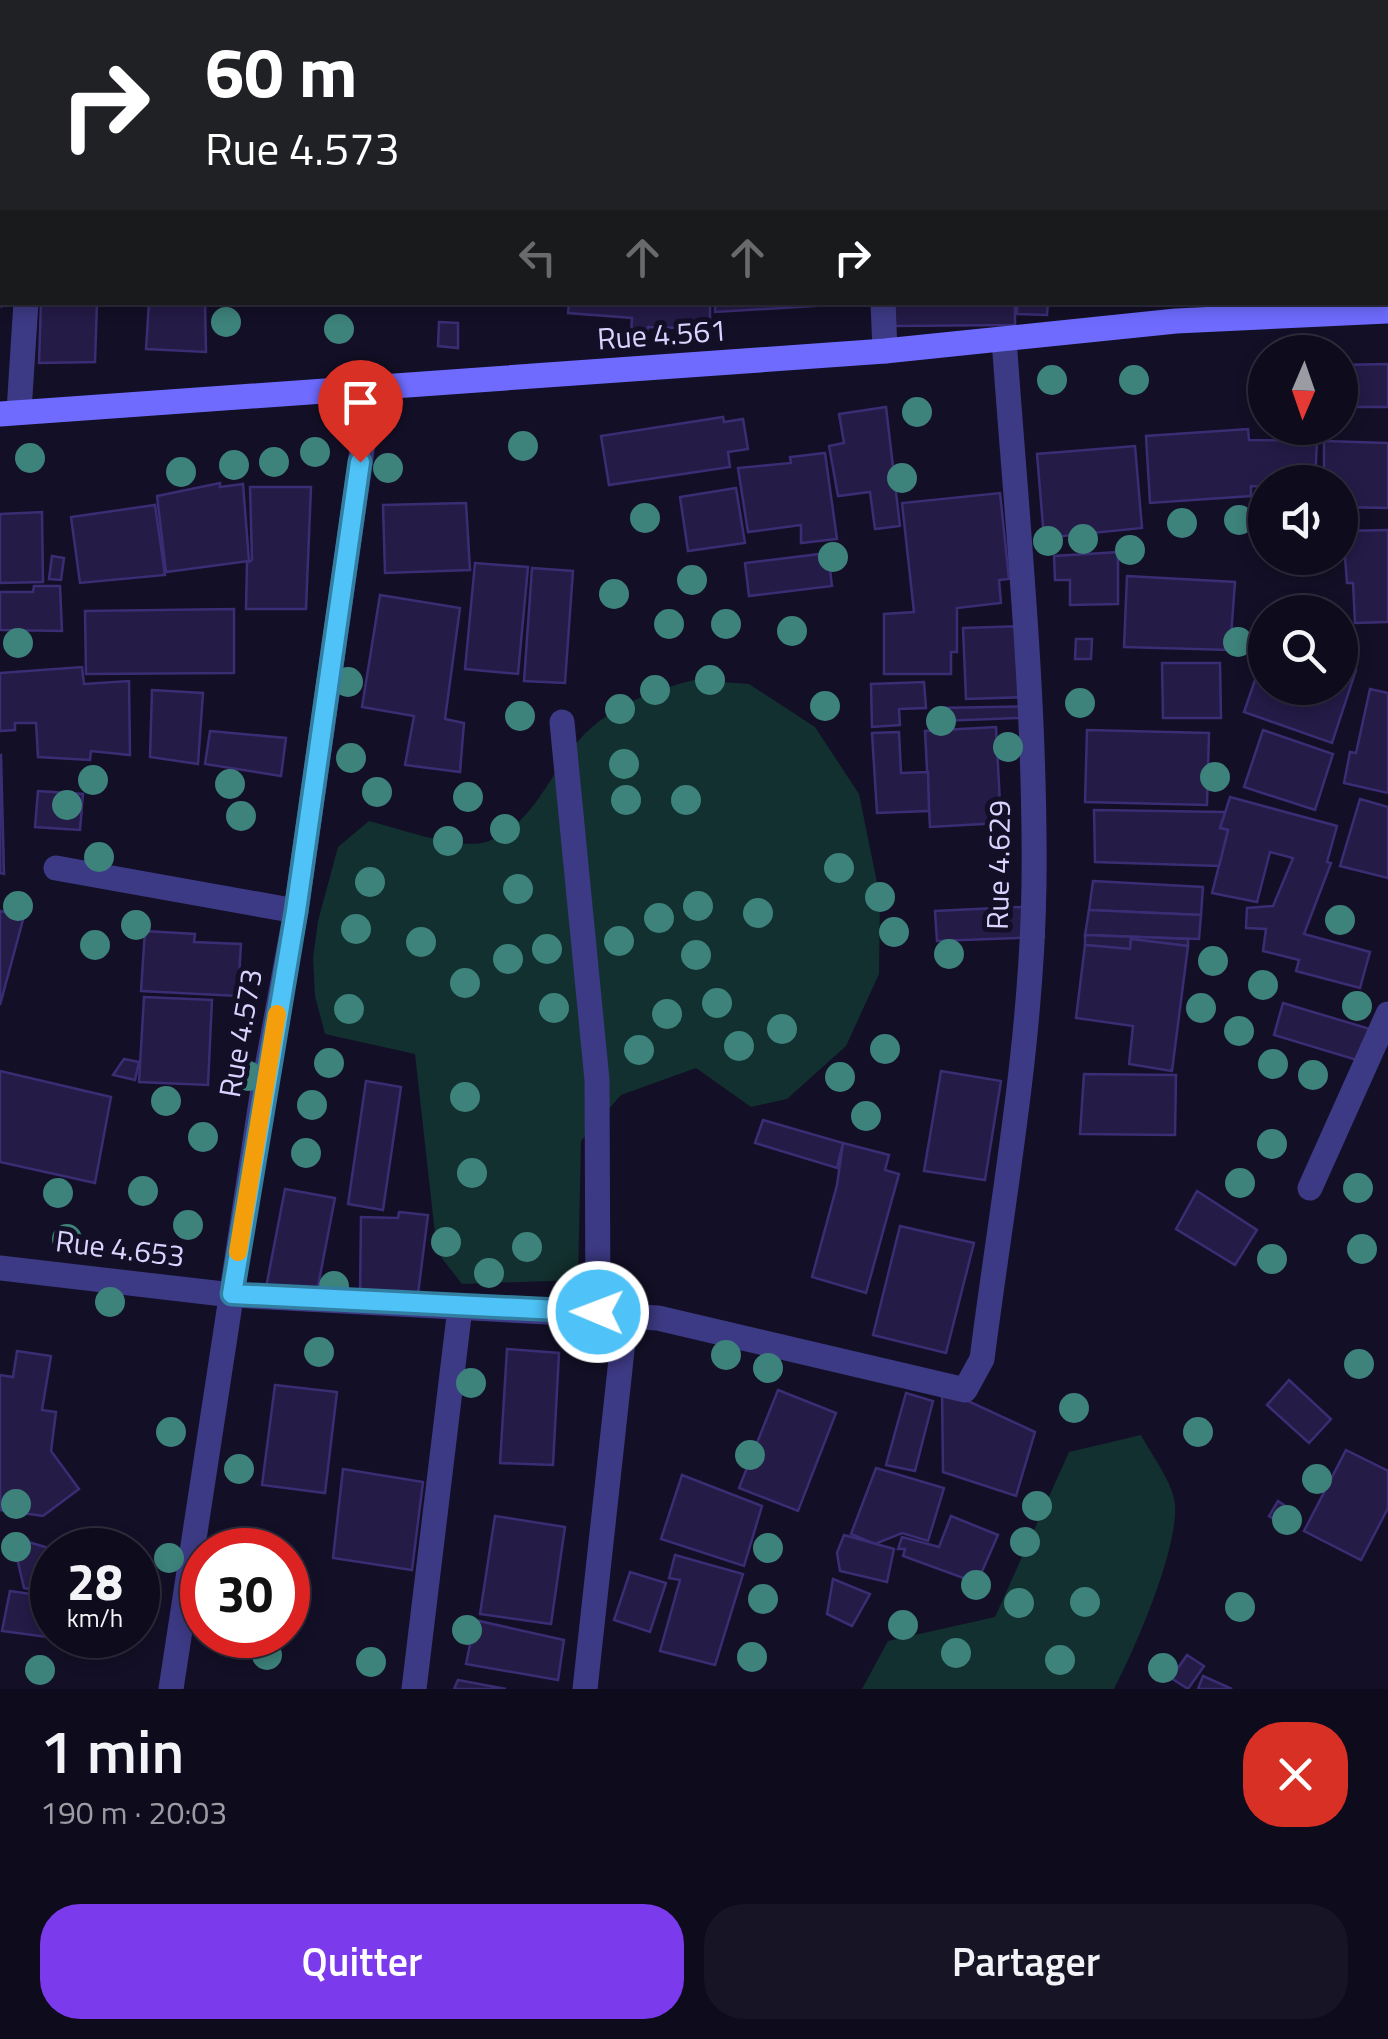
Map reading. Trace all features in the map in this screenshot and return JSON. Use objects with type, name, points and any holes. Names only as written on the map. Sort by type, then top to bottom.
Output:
[{"type":"main road","name":"Rue 4.561","points":[[10,412],[885,351],[1176,321],[1388,312]]},
{"type":"street","points":[[10,412],[26,305]]},
{"type":"street","points":[[883,305],[885,351]]},
{"type":"street","name":"Rue 4.629","points":[[966,1386],[982,1360],[1023,1032],[1034,888],[1033,748],[1004,339]]},
{"type":"street","name":"Rue 4.573","points":[[170,1689],[296,911],[371,387]]},
{"type":"street","points":[[562,722],[597,1080],[598,1312]]},
{"type":"street","points":[[56,868],[296,911]]},
{"type":"street","points":[[1310,1188],[1388,1014]]},
{"type":"street","name":"Rue 4.653","points":[[0,1268],[232,1294],[626,1314],[965,1390],[966,1386]]},
{"type":"street","points":[[414,1689],[460,1308]]},
{"type":"street","points":[[585,1689],[626,1314]]},
{"type":"green space","points":[[694,680],[749,684],[815,727],[859,794],[880,897],[879,974],[846,1046],[787,1099],[751,1107],[696,1068],[621,1095],[581,1141],[578,1280],[462,1284],[437,1252],[415,1054],[325,1034],[315,996],[313,958],[318,921],[338,847],[369,821],[463,844],[489,841],[519,822],[591,728],[648,695]]},
{"type":"green space","points":[[1141,1435],[1171,1488],[1174,1524],[1154,1599],[1114,1689],[862,1689],[888,1641],[995,1617],[1069,1452]]},
{"type":"building","points":[[41,305],[97,305],[95,362],[39,363]]},
{"type":"building","points":[[149,305],[205,305],[206,352],[146,349]]},
{"type":"building","points":[[569,305],[710,305],[710,329],[648,327],[647,332],[631,332],[632,318],[568,313]]},
{"type":"building","points":[[715,305],[831,305],[715,312]]},
{"type":"building","points":[[894,305],[1015,305],[1015,325],[895,326]]},
{"type":"building","points":[[1017,305],[1048,305],[1047,315],[1017,314]]},
{"type":"building","points":[[439,322],[458,323],[458,348],[438,346]]},
{"type":"building","points":[[1388,364],[1388,407],[1358,407],[1358,365]]},
{"type":"building","points":[[886,407],[900,526],[875,529],[870,492],[838,496],[829,446],[844,443],[839,414]]},
{"type":"building","points":[[723,417],[724,422],[743,419],[748,449],[728,452],[730,467],[609,485],[601,436]]},
{"type":"building","points":[[1248,429],[1248,445],[1317,445],[1316,465],[1248,465],[1248,496],[1150,503],[1146,436]]},
{"type":"building","points":[[1388,443],[1388,508],[1358,507],[1358,465],[1324,465],[1324,445]]},
{"type":"building","points":[[1135,446],[1142,528],[1044,538],[1037,454]]},
{"type":"building","points":[[825,453],[837,539],[801,543],[801,525],[748,532],[738,468],[791,463],[790,457]]},
{"type":"building","points":[[220,483],[220,487],[243,484],[249,561],[166,572],[157,496]]},
{"type":"building","points":[[250,487],[311,487],[306,609],[246,609],[247,563],[252,560]]},
{"type":"building","points":[[736,488],[745,543],[688,551],[680,497]]},
{"type":"building","points":[[1000,493],[1009,579],[999,580],[1001,603],[957,608],[957,652],[951,652],[951,674],[884,674],[884,614],[914,612],[902,503]]},
{"type":"building","points":[[466,503],[470,570],[385,573],[383,505]]},
{"type":"building","points":[[155,505],[165,575],[80,583],[71,517]]},
{"type":"building","points":[[42,512],[43,582],[0,583],[0,514]]},
{"type":"building","points":[[1388,530],[1388,622],[1358,623],[1358,595],[1354,595],[1353,583],[1347,583],[1346,575],[1358,575],[1358,531]]},
{"type":"building","points":[[1118,552],[1118,604],[1070,605],[1070,580],[1055,580],[1054,556]]},
{"type":"building","points":[[828,553],[832,586],[749,596],[745,563]]},
{"type":"building","points":[[52,556],[64,558],[61,580],[49,579]]},
{"type":"building","points":[[475,563],[528,567],[518,674],[465,669]]},
{"type":"building","points":[[532,568],[573,571],[565,683],[524,681]]},
{"type":"building","points":[[1127,576],[1235,582],[1230,650],[1124,647]]},
{"type":"building","points":[[34,586],[60,586],[62,631],[0,630],[0,592],[33,592]]},
{"type":"building","points":[[380,595],[460,608],[445,719],[464,723],[460,772],[405,765],[414,716],[362,707]]},
{"type":"building","points":[[234,609],[234,673],[86,674],[85,611]]},
{"type":"building","points":[[1027,626],[1030,697],[966,699],[963,628]]},
{"type":"building","points":[[1076,639],[1092,639],[1091,659],[1075,659]]},
{"type":"building","points":[[1162,663],[1220,663],[1221,718],[1163,718]]},
{"type":"building","points":[[82,667],[84,684],[129,681],[130,755],[91,751],[90,760],[38,757],[36,723],[15,723],[15,730],[0,731],[0,673]]},
{"type":"building","points":[[924,682],[926,708],[899,709],[900,725],[872,727],[871,684]]},
{"type":"building","points":[[1370,689],[1388,693],[1388,793],[1344,783],[1350,752],[1356,753]]},
{"type":"building","points":[[152,690],[203,693],[198,764],[150,757]]},
{"type":"building","points":[[1248,700],[1248,705],[1344,705],[1332,743],[1244,712]]},
{"type":"building","points":[[1039,706],[1021,718],[940,721],[940,708]]},
{"type":"building","points":[[996,727],[1001,823],[930,827],[925,731]]},
{"type":"building","points":[[1087,730],[1209,733],[1207,805],[1085,802]]},
{"type":"building","points":[[1263,730],[1333,754],[1315,810],[1244,787]]},
{"type":"building","points":[[210,731],[286,738],[281,776],[205,764]]},
{"type":"building","points":[[899,732],[901,773],[928,772],[929,811],[877,813],[872,733]]},
{"type":"building","points":[[1,755],[4,874],[0,873]]},
{"type":"building","points":[[38,791],[83,794],[80,830],[35,827]]},
{"type":"building","points":[[1230,797],[1337,826],[1327,862],[1331,863],[1304,934],[1370,952],[1360,988],[1296,971],[1299,960],[1263,951],[1266,929],[1246,928],[1247,908],[1273,906],[1293,858],[1270,852],[1257,902],[1212,893],[1228,830],[1220,828]]},
{"type":"building","points":[[1360,799],[1388,807],[1388,878],[1340,866]]},
{"type":"building","points":[[1094,810],[1225,812],[1220,828],[1228,830],[1219,866],[1095,862]]},
{"type":"building","points":[[1093,881],[1203,887],[1201,915],[1089,910]]},
{"type":"building","points":[[1042,906],[1044,937],[937,941],[935,911]]},
{"type":"building","points":[[1089,910],[1201,915],[1199,939],[1085,935]]},
{"type":"building","points":[[0,911],[24,916],[0,1005]]},
{"type":"building","points":[[145,931],[195,934],[194,942],[241,944],[238,996],[141,991]]},
{"type":"building","points":[[1085,935],[1188,939],[1188,946],[1131,939],[1130,949],[1085,945]]},
{"type":"building","points":[[1131,939],[1188,946],[1172,1071],[1129,1064],[1133,1026],[1076,1018],[1085,945],[1130,949]]},
{"type":"building","points":[[144,997],[212,1000],[208,1085],[139,1082]]},
{"type":"building","points":[[1283,1003],[1370,1029],[1360,1061],[1274,1035]]},
{"type":"building","points":[[124,1059],[139,1062],[135,1080],[113,1075]]},
{"type":"building","points":[[0,1071],[111,1097],[95,1183],[0,1162]]},
{"type":"building","points":[[941,1071],[1001,1081],[985,1180],[924,1171]]},
{"type":"building","points":[[1084,1074],[1176,1075],[1175,1135],[1080,1134]]},
{"type":"building","points":[[366,1081],[401,1087],[383,1210],[348,1204]]},
{"type":"building","points":[[763,1120],[843,1143],[837,1168],[755,1143]]},
{"type":"building","points":[[843,1143],[889,1155],[885,1170],[899,1174],[866,1293],[812,1277],[837,1185]]},
{"type":"building","points":[[285,1189],[335,1198],[315,1302],[265,1293]]},
{"type":"building","points":[[1197,1191],[1257,1230],[1235,1265],[1176,1229]]},
{"type":"building","points":[[399,1212],[428,1215],[417,1302],[360,1295],[361,1217],[398,1218]]},
{"type":"building","points":[[900,1226],[974,1243],[946,1353],[873,1335]]},
{"type":"building","points":[[507,1349],[559,1353],[553,1465],[500,1463]]},
{"type":"building","points":[[17,1351],[51,1356],[42,1410],[56,1412],[51,1451],[79,1489],[43,1516],[0,1510],[0,1375],[13,1377]]},
{"type":"building","points":[[1289,1380],[1331,1419],[1309,1443],[1267,1405]]},
{"type":"building","points":[[275,1385],[337,1392],[325,1493],[262,1485]]},
{"type":"building","points":[[942,1389],[1035,1432],[1016,1496],[943,1472]]},
{"type":"building","points":[[778,1390],[836,1413],[798,1511],[739,1488]]},
{"type":"building","points":[[906,1393],[933,1401],[915,1471],[886,1465]]},
{"type":"building","points":[[1346,1450],[1388,1471],[1388,1508],[1361,1560],[1304,1531]]},
{"type":"building","points":[[876,1468],[944,1488],[928,1541],[902,1533],[875,1544],[851,1534]]},
{"type":"building","points":[[343,1469],[423,1482],[412,1570],[333,1558]]},
{"type":"building","points":[[682,1475],[762,1506],[744,1566],[661,1539]]},
{"type":"building","points":[[1278,1501],[1290,1509],[1281,1524],[1269,1516]]},
{"type":"building","points":[[495,1516],[565,1527],[551,1624],[480,1614]]},
{"type":"building","points":[[951,1516],[998,1535],[977,1583],[903,1556],[905,1549],[898,1549],[902,1537],[939,1547]]},
{"type":"building","points":[[844,1535],[894,1549],[887,1582],[840,1571],[837,1553]]},
{"type":"building","points":[[12,1537],[30,1542],[30,1589],[24,1588]]},
{"type":"building","points":[[675,1555],[743,1574],[715,1665],[660,1651],[680,1580],[669,1578]]},
{"type":"building","points":[[630,1572],[666,1583],[650,1632],[614,1620]]},
{"type":"building","points":[[833,1579],[870,1594],[852,1626],[827,1614]]},
{"type":"building","points":[[10,1591],[30,1594],[30,1635],[2,1631]]},
{"type":"building","points":[[475,1620],[564,1640],[558,1680],[466,1664]]},
{"type":"building","points":[[1187,1655],[1204,1666],[1188,1689],[1171,1678]]},
{"type":"building","points":[[1203,1676],[1232,1689],[1198,1689]]},
{"type":"building","points":[[458,1680],[506,1689],[454,1689]]},
{"type":"slow traffic","points":[[238,1252],[277,1014]]},
{"type":"route","points":[[360,462],[296,911],[232,1294],[598,1312]]}]
